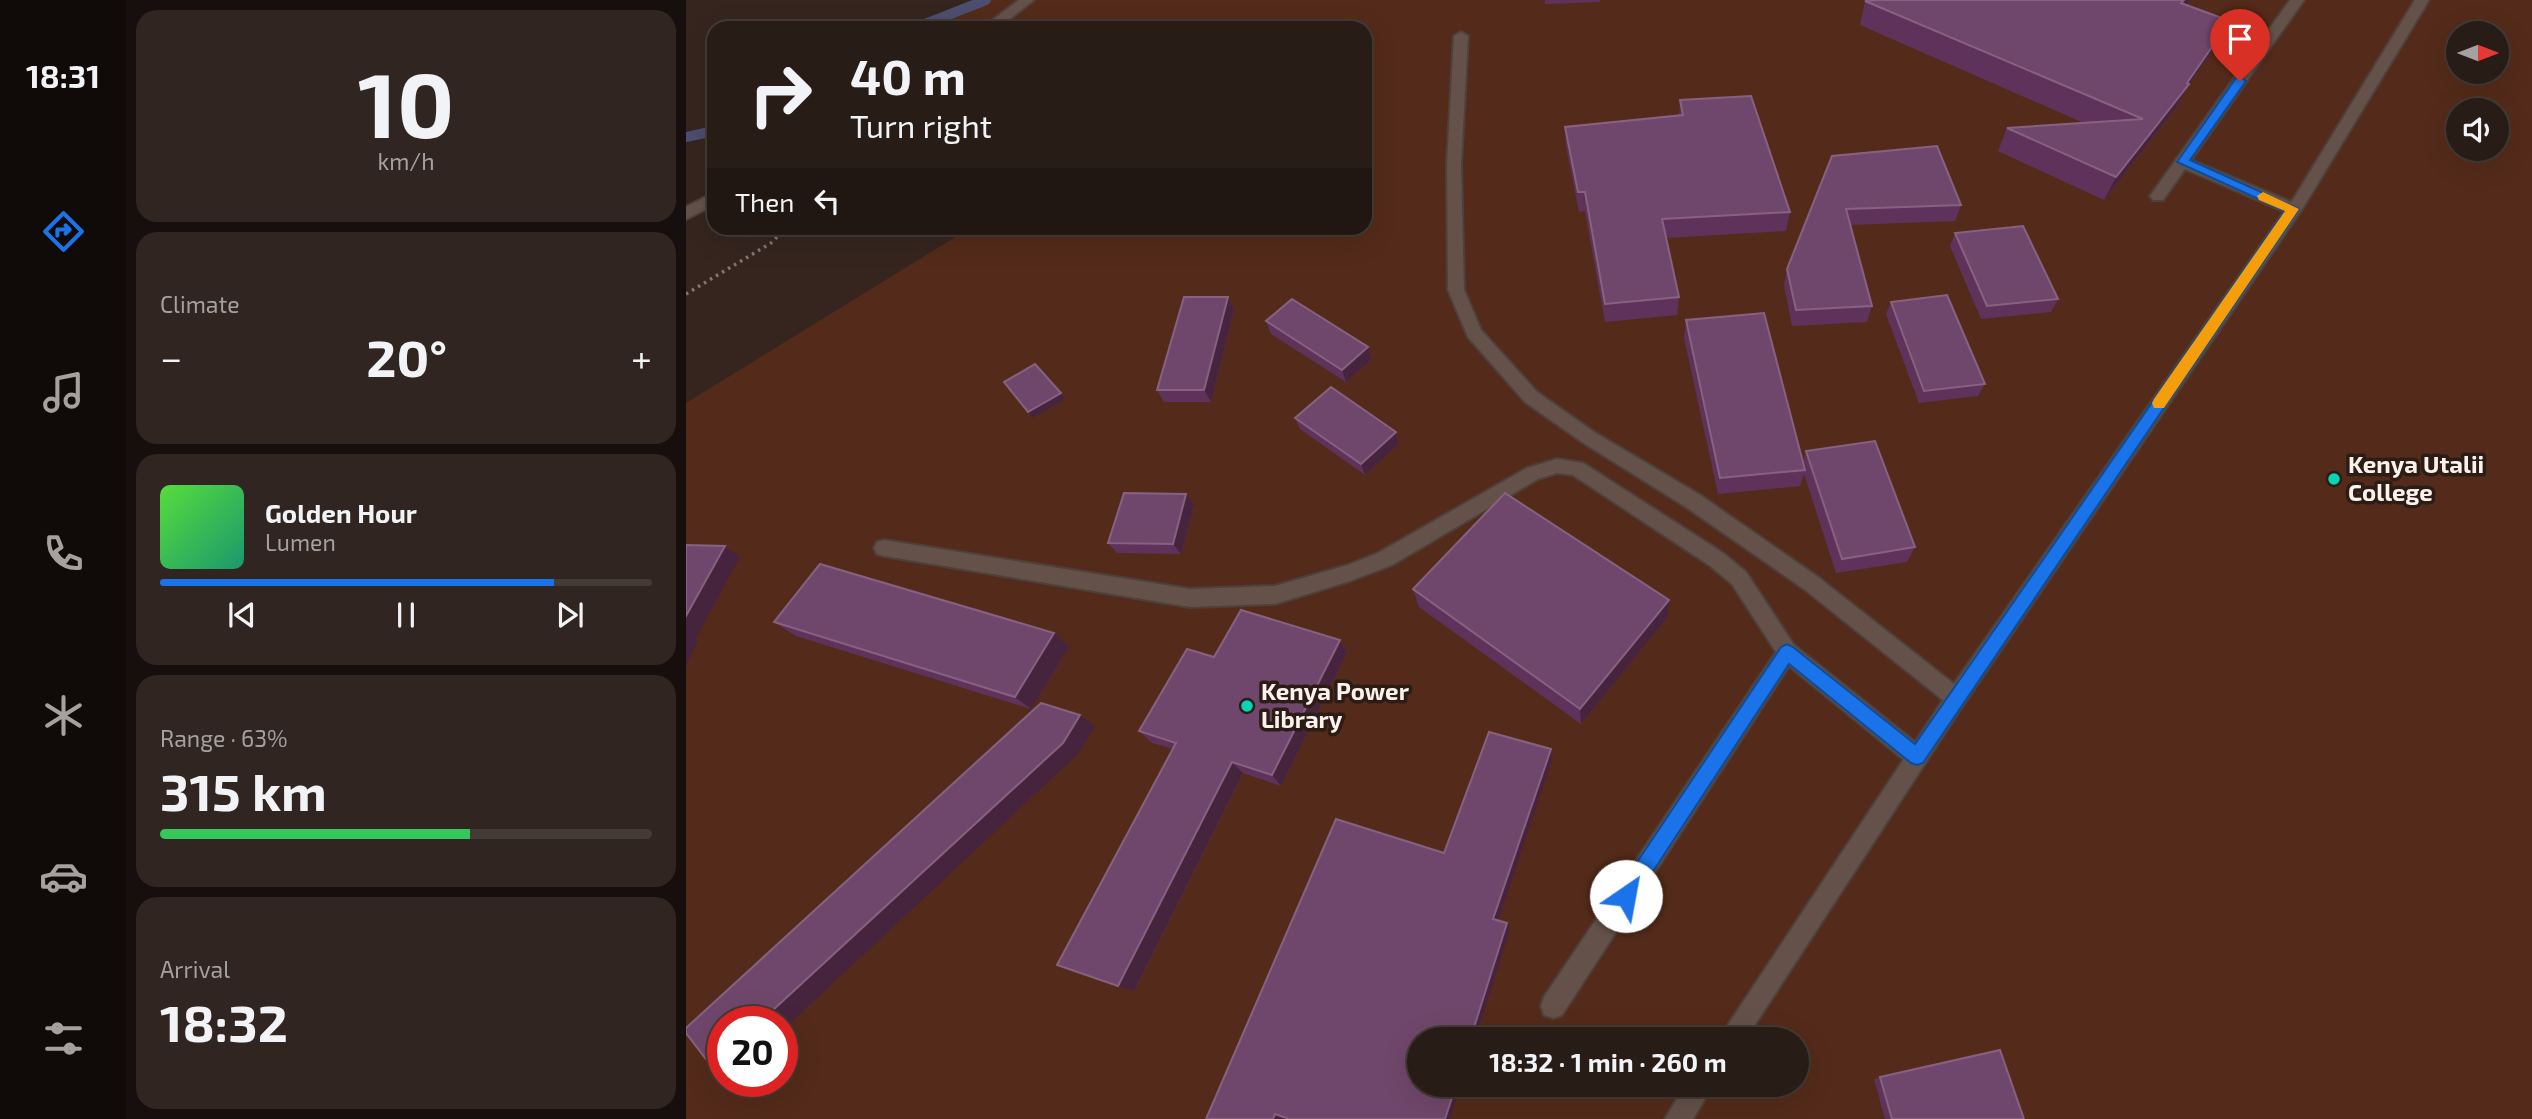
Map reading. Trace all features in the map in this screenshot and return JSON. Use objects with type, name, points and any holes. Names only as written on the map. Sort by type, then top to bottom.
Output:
[{"type":"street","points":[[998,21],[1027,0]]},
{"type":"street","points":[[1739,1027],[1956,698],[2293,209],[2422,0]]},
{"type":"street","points":[[1461,36],[1454,164],[1456,290],[1474,333],[1531,397],[1588,437],[1693,501],[1811,583],[1956,698]]},
{"type":"street","points":[[2183,162],[2293,209]]},
{"type":"street","points":[[686,214],[707,202]]},
{"type":"street","points":[[884,548],[1190,598],[1275,595],[1350,573],[1385,559],[1533,473],[1558,466],[1577,468],[1716,559],[1739,578],[1787,652],[1917,757]]},
{"type":"street","points":[[1553,1006],[1787,652]]},
{"type":"street","points":[[1678,1119],[1692,1097]]},
{"type":"lane","points":[[2158,196],[2297,0]]},
{"type":"path","points":[[686,294],[771,243],[777,237],[775,235]]},
{"type":"shaded area","points":[[975,0],[2532,0],[2532,1119],[686,1119],[686,403],[959,235],[1372,235],[1372,21],[922,21]]},
{"type":"building","points":[[2184,0],[2181,3],[2230,21],[2187,83],[2189,84],[2116,177],[2007,128],[2143,119],[1865,1]]},
{"type":"building","points":[[1751,96],[1790,212],[1662,219],[1679,297],[1605,304],[1585,192],[1578,192],[1565,127],[1683,115],[1680,100]]},
{"type":"building","points":[[1937,146],[1961,205],[1846,209],[1872,306],[1796,310],[1787,269],[1832,156]]},
{"type":"building","points":[[2023,226],[2058,299],[1987,306],[1955,233]]},
{"type":"building","points":[[1947,295],[1985,384],[1924,391],[1891,302]]},
{"type":"building","points":[[1184,297],[1228,297],[1204,390],[1157,390]]},
{"type":"building","points":[[1292,299],[1368,347],[1342,370],[1266,321]]},
{"type":"building","points":[[1764,313],[1805,470],[1720,478],[1686,320]]},
{"type":"building","points":[[1035,364],[1061,393],[1028,412],[1004,382]]},
{"type":"building","points":[[1331,387],[1396,432],[1361,464],[1295,418]]},
{"type":"building","points":[[1875,441],[1915,547],[1842,559],[1806,451]]},
{"type":"building","points":[[1124,493],[1186,494],[1173,544],[1108,543]]},
{"type":"building","points":[[1505,493],[1669,600],[1580,709],[1413,589]]},
{"type":"building","points":[[686,545],[725,546],[686,616]]},
{"type":"building","points":[[820,564],[1054,633],[1015,697],[774,622]]},
{"type":"building","points":[[1241,610],[1340,640],[1272,775],[1232,762],[1118,986],[1057,965],[1176,743],[1139,731],[1187,649],[1214,657]]},
{"type":"building","points":[[1041,703],[1080,715],[1063,743],[777,1006],[710,1006]]},
{"type":"building","points":[[1489,732],[1551,749],[1493,919],[1507,923],[1474,1027],[1407,1027],[1407,1097],[1452,1097],[1445,1119],[1289,1119],[1275,1114],[1273,1119],[1206,1119],[1336,819],[1444,853]]},
{"type":"building","points":[[707,1009],[707,1060],[686,1033],[686,1028]]},
{"type":"building","points":[[2000,1050],[2024,1119],[1892,1119],[1880,1077]]},
{"type":"waterway","points":[[933,21],[986,0]]},
{"type":"waterway","points":[[686,137],[707,132]]},
{"type":"slow traffic","points":[[2159,403],[2293,209],[2263,196]]},
{"type":"place","name":"Kenya Utalii College","points":[[2334,479]]},
{"type":"place","name":"Kenya Power Library","points":[[1247,706]]},
{"type":"route","points":[[1626,896],[1787,652],[1917,757],[2293,209],[2183,162],[2240,81]]}]
